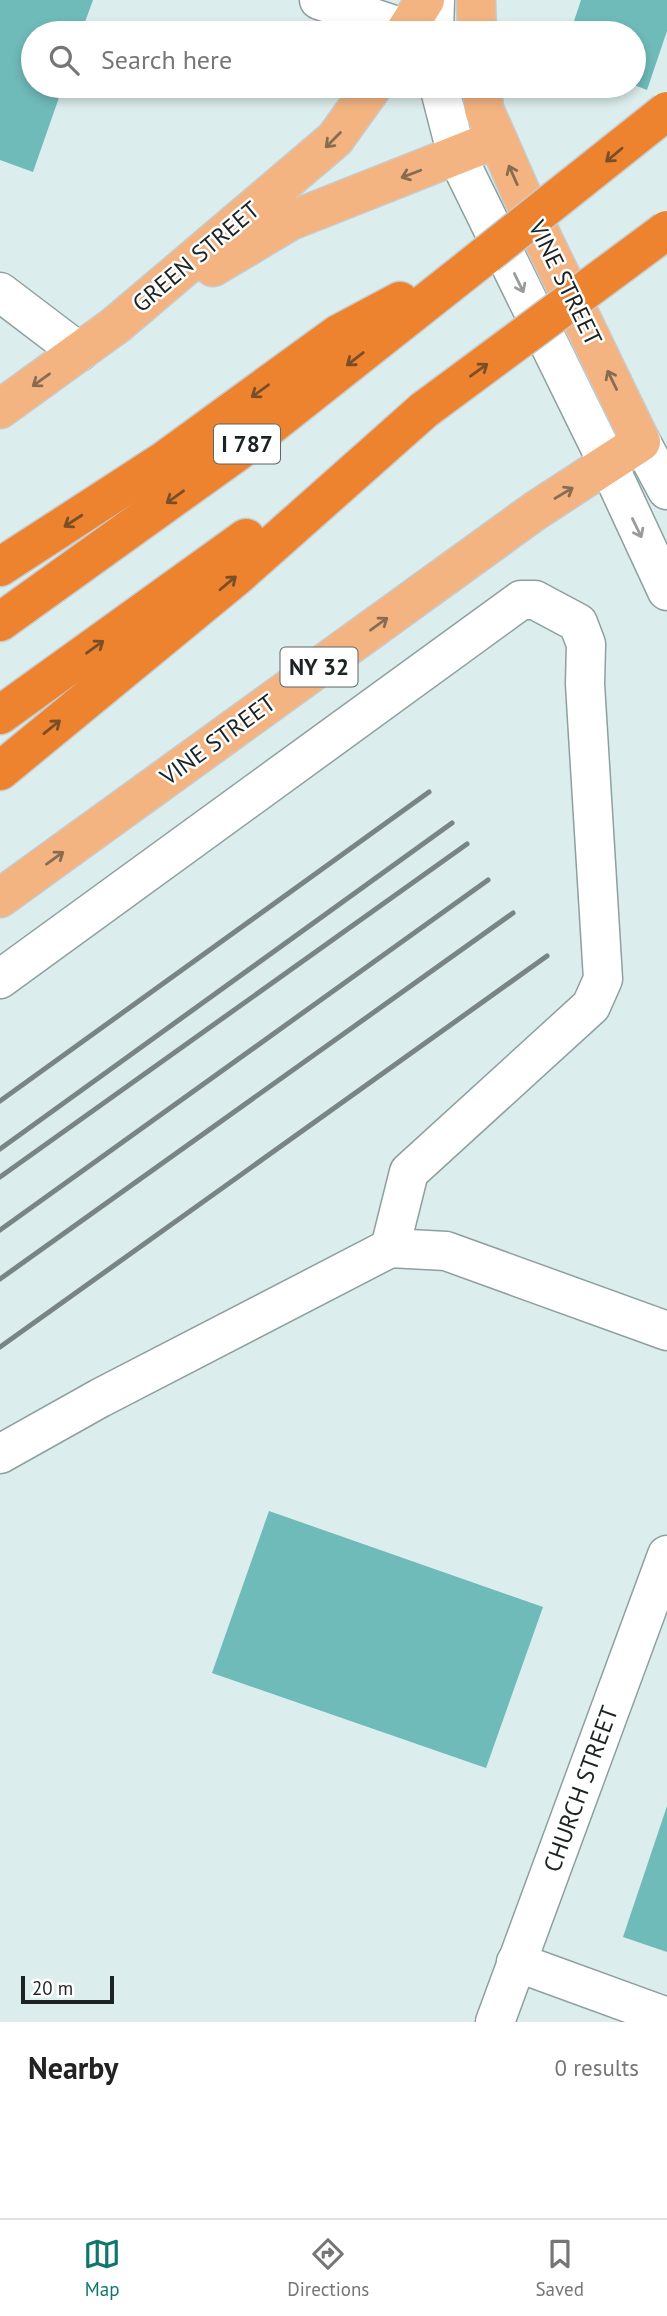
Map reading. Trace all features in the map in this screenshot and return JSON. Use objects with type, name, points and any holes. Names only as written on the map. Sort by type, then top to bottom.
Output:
[{"type":"highway","name":"I 787","points":[[0,622],[237,452],[667,111]]},
{"type":"highway","points":[[0,715],[424,410],[667,230]]},
{"type":"highway","points":[[0,567],[162,462],[338,334],[486,255]]},
{"type":"highway","points":[[0,771],[237,576],[424,410]]},
{"type":"main road","name":"GREEN STREET","points":[[0,409],[116,325],[335,139],[364,98]]},
{"type":"main road","name":"VINE STREET","points":[[0,898],[535,511],[609,466],[641,442],[497,139],[484,109],[483,98]]},
{"type":"main road","points":[[116,325],[290,221],[497,139]]},
{"type":"street","points":[[319,0],[405,21]]},
{"type":"street","points":[[419,21],[435,0]]},
{"type":"street","name":"VINE STREET","points":[[442,98],[457,156],[609,466]]},
{"type":"street","points":[[0,292],[79,352]]},
{"type":"street","points":[[641,442],[667,490]]},
{"type":"street","points":[[609,466],[667,591]]},
{"type":"street","points":[[0,979],[521,600],[535,600],[578,622],[586,644],[584,684],[603,979],[591,1006],[409,1172],[390,1248]]},
{"type":"street","points":[[0,1454],[100,1398],[390,1248],[446,1251],[667,1331]]},
{"type":"street","name":"CHURCH STREET","points":[[495,2022],[667,1555]]},
{"type":"street","points":[[516,1962],[667,2017]]},
{"type":"building","points":[[0,0],[93,0],[85,21],[21,21],[21,98],[59,98],[33,172],[0,160]]},
{"type":"building","points":[[581,0],[667,0],[667,31],[647,90],[646,21],[574,21]]},
{"type":"building","points":[[269,1511],[543,1607],[486,1768],[212,1673]]},
{"type":"building","points":[[667,1806],[667,1952],[623,1937]]},
{"type":"railway","points":[[0,1101],[429,792]]},
{"type":"railway","points":[[0,1149],[452,823]]},
{"type":"railway","points":[[0,1177],[467,844]]},
{"type":"railway","points":[[0,1230],[488,880]]},
{"type":"railway","points":[[0,1279],[513,913]]},
{"type":"railway","points":[[0,1347],[547,956]]}]
